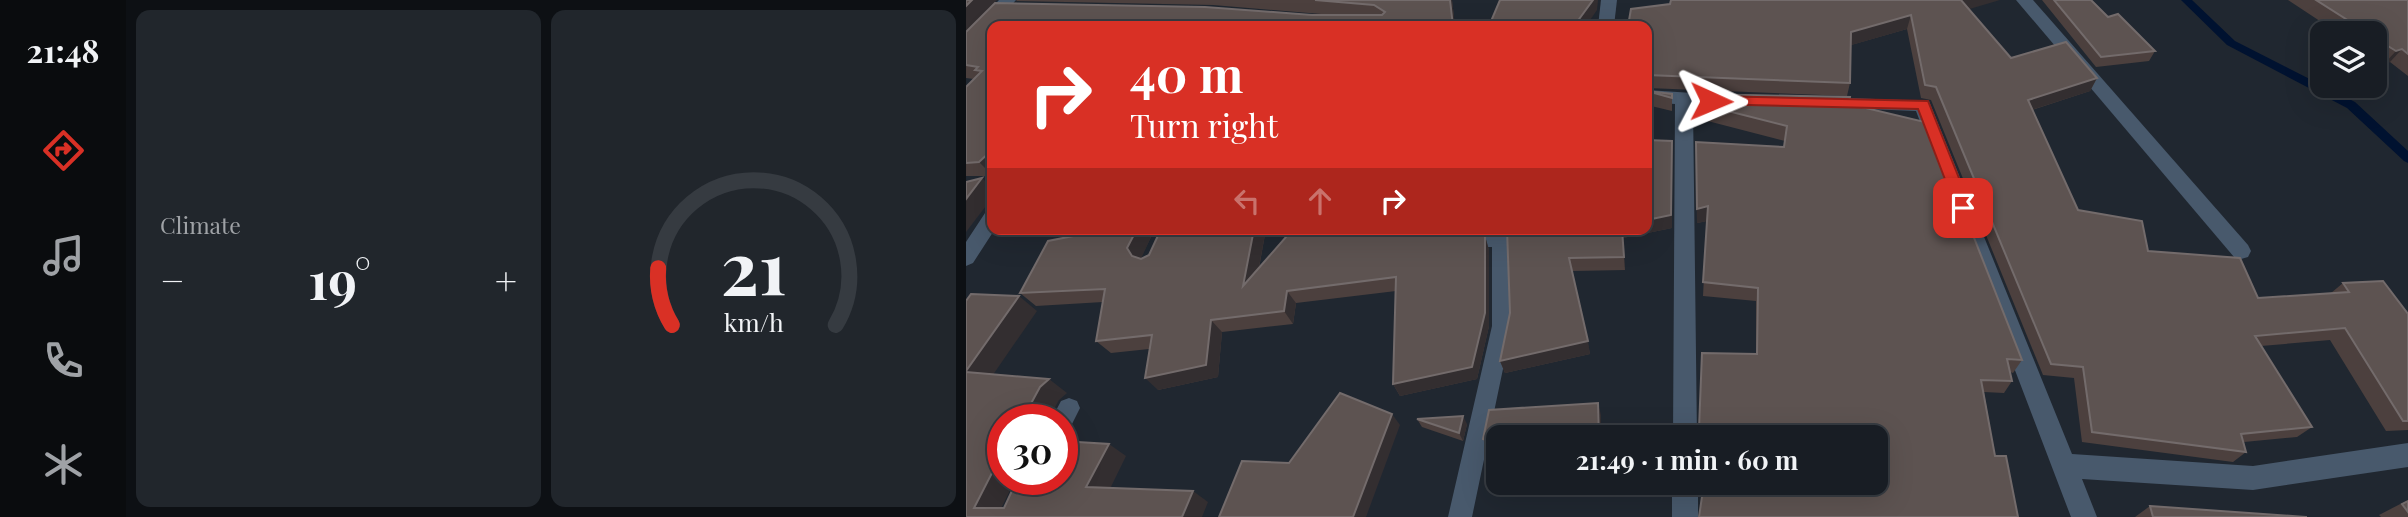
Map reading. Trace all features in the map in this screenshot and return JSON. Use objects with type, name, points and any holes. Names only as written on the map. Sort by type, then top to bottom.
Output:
[{"type":"street","points":[[1607,21],[1609,0]]},
{"type":"street","points":[[2024,0],[2241,251]]},
{"type":"street","points":[[989,21],[1004,5],[1027,10]]},
{"type":"street","points":[[966,45],[987,23]]},
{"type":"street","points":[[1652,97],[1737,101]]},
{"type":"street","points":[[1684,100],[1685,425]]},
{"type":"street","points":[[1804,102],[1923,105],[2084,517]]},
{"type":"street","points":[[2064,466],[2253,478],[2408,455]]},
{"type":"street","points":[[1685,495],[1685,517]]},
{"type":"lane","points":[[966,258],[987,226]]},
{"type":"lane","points":[[1437,235],[1442,240],[1501,239],[1502,326],[1460,517]]},
{"type":"building","points":[[1315,0],[1450,0],[1452,21],[987,21],[987,155],[979,162],[966,163],[966,87],[982,71],[975,70],[978,67],[966,65],[966,32],[995,3],[1205,7],[1312,15],[1382,15],[1385,12],[1374,5]]},
{"type":"building","points":[[1500,0],[1593,0],[1578,21],[1491,21]]},
{"type":"building","points":[[1671,0],[1961,0],[2011,58],[2066,42],[2097,78],[2028,100],[2078,210],[2142,221],[2148,251],[2240,258],[2258,298],[2349,292],[2343,283],[2383,281],[2408,314],[2408,421],[2403,421],[2345,328],[2255,336],[2312,427],[2241,434],[2246,452],[2092,432],[2083,367],[2051,364],[1936,87],[1925,85],[1911,15],[1851,32],[1850,83],[1652,75],[1652,21],[1629,21],[1631,9],[1670,4]]},
{"type":"building","points":[[2054,0],[2091,0],[2108,17],[2118,14],[2155,51],[2101,57]]},
{"type":"building","points":[[2316,0],[2408,0],[2408,54],[2402,49],[2396,51],[2387,45],[2387,21],[2349,21]]},
{"type":"building","points":[[1652,92],[1652,92],[1672,94],[1672,98]]},
{"type":"building","points":[[1696,94],[1850,97],[1849,104],[1929,123],[2022,360],[2007,359],[2012,381],[1981,380],[1995,456],[2006,456],[2018,517],[1699,517],[1702,495],[1888,495],[1888,425],[1699,425],[1702,353],[1757,354],[1758,288],[1703,282],[1708,206],[1697,209],[1696,142],[1784,147],[1787,126],[1696,103]]},
{"type":"building","points":[[1652,140],[1672,141],[1671,215],[1652,219]]},
{"type":"building","points":[[982,178],[966,199],[966,182]]},
{"type":"building","points":[[1078,235],[1134,235],[1127,248],[1132,256],[1141,259],[1149,255],[1158,235],[1253,235],[1243,286],[1288,235],[1485,236],[1485,313],[1472,367],[1393,384],[1396,277],[1287,291],[1284,311],[1211,320],[1206,365],[1145,378],[1152,335],[1096,341],[1105,289],[1020,293],[1048,241]]},
{"type":"building","points":[[1507,235],[1622,235],[1624,257],[1569,258],[1588,341],[1500,361],[1510,313]]},
{"type":"building","points":[[971,294],[1019,296],[966,371],[966,301]]},
{"type":"building","points":[[966,372],[1049,379],[1040,387],[1031,404],[987,404],[987,483],[974,508],[1004,508],[1010,495],[1078,495],[1078,442],[1109,444],[1086,487],[1193,491],[1182,517],[966,517]]},
{"type":"building","points":[[1340,393],[1392,414],[1353,517],[1219,517],[1242,461],[1289,463]]},
{"type":"building","points":[[1598,403],[1599,425],[1486,425],[1486,440],[1483,439],[1489,410]]},
{"type":"building","points":[[1463,416],[1459,433],[1417,419]]},
{"type":"building","points":[[2408,501],[2408,512],[2402,504]]},
{"type":"building","points":[[2150,506],[2306,517],[2153,517]]},
{"type":"waterway","points":[[2186,0],[2231,43],[2351,105],[2408,158]]},
{"type":"route","points":[[1711,101],[1923,105],[1963,208]]}]
